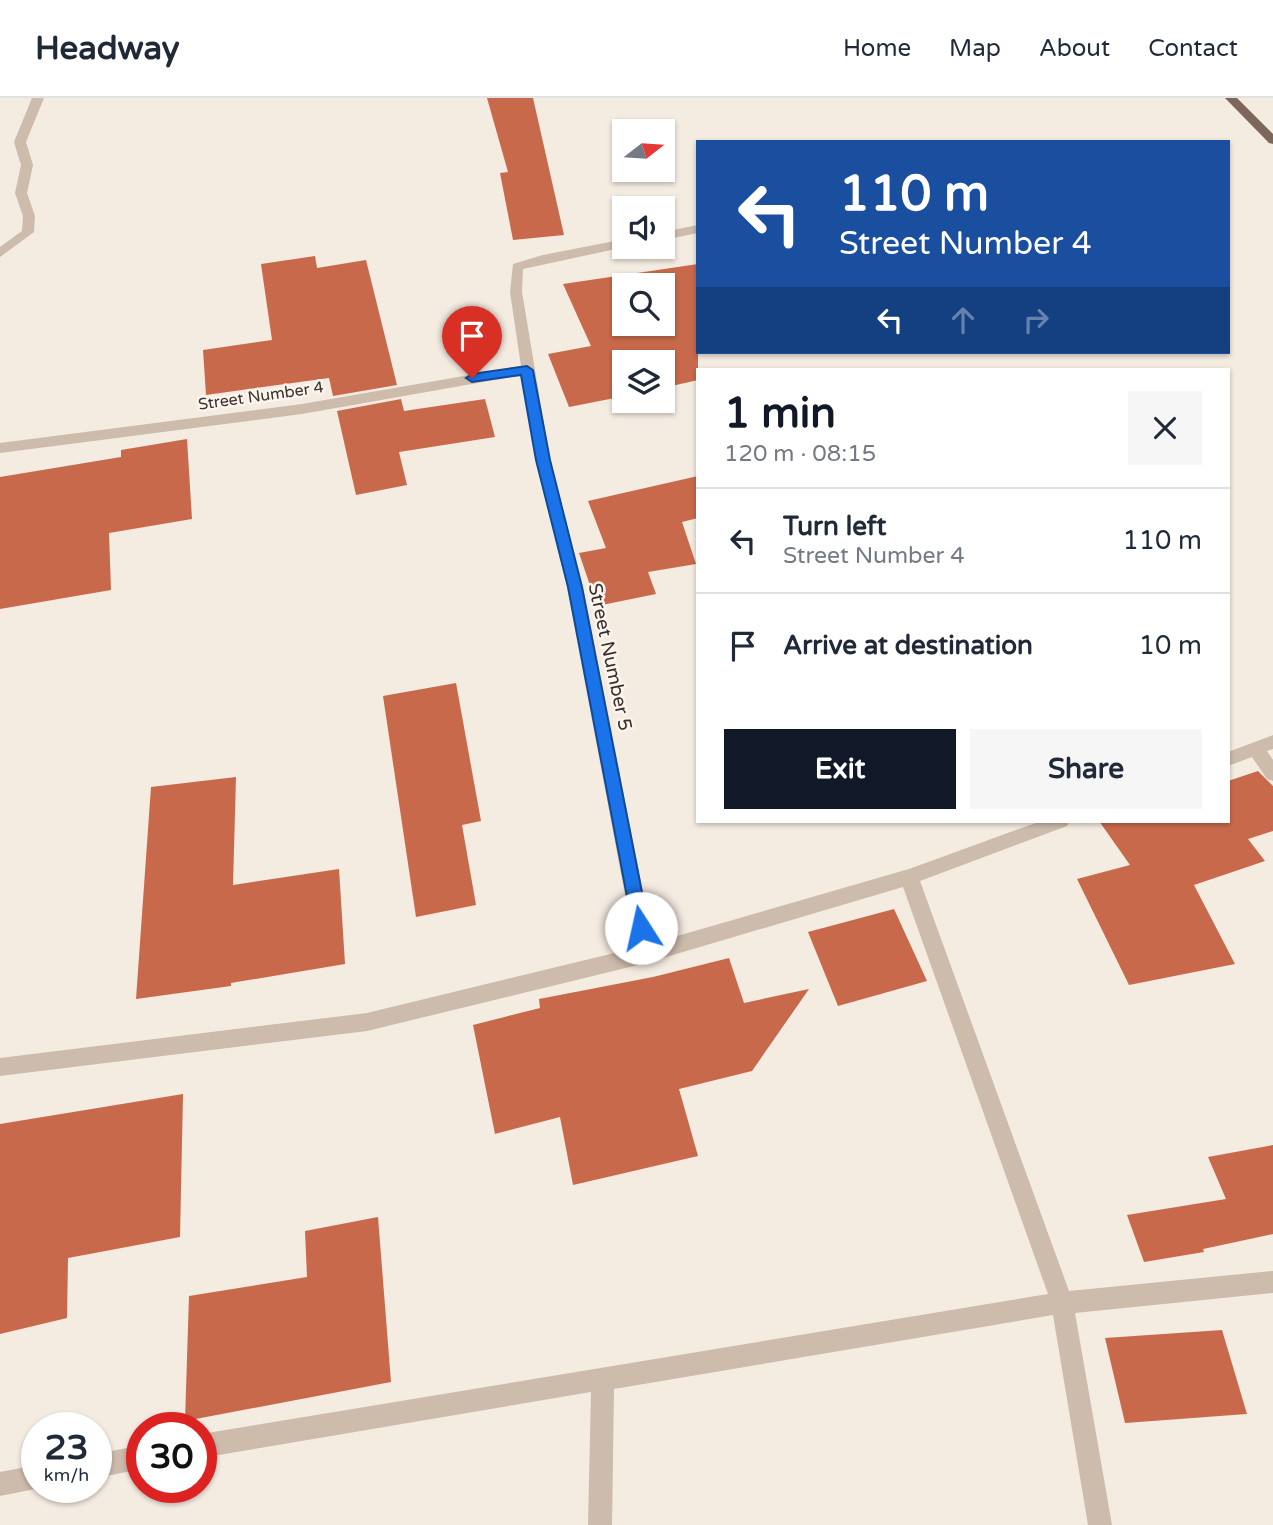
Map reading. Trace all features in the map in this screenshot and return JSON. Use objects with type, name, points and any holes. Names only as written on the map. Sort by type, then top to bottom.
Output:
[{"type":"main road","points":[[1231,98],[1273,141]]},
{"type":"street","points":[[0,253],[28,232],[29,216],[21,193],[27,165],[20,142],[38,98]]},
{"type":"street","points":[[675,234],[696,229]]},
{"type":"street","name":"Street Number 5","points":[[612,246],[517,267],[516,292],[543,460],[575,587],[646,954]]},
{"type":"street","name":"Street Number 4","points":[[0,449],[302,409],[527,370]]},
{"type":"street","points":[[1230,758],[1273,742]]},
{"type":"street","points":[[1256,749],[1273,774]]},
{"type":"street","points":[[0,1067],[367,1022],[646,954],[909,877],[1056,823]]},
{"type":"street","points":[[909,877],[1062,1303],[1100,1525]]},
{"type":"street","points":[[217,1443],[1062,1303],[1273,1282]]},
{"type":"street","points":[[600,1525],[603,1379]]},
{"type":"street","points":[[0,1484],[21,1480]]},
{"type":"building","points":[[487,98],[533,98],[564,235],[513,240],[500,173],[508,172]]},
{"type":"building","points":[[315,256],[317,268],[366,260],[397,385],[333,396],[329,378],[206,395],[203,350],[272,340],[261,264]]},
{"type":"building","points":[[696,264],[696,380],[675,385],[675,350],[612,350],[612,399],[569,407],[548,354],[591,346],[563,284],[612,277],[612,336],[675,336],[675,273],[637,273]]},
{"type":"building","points":[[401,399],[404,411],[485,399],[495,437],[399,452],[407,485],[356,495],[337,411]]},
{"type":"building","points":[[187,439],[192,519],[109,533],[111,590],[0,609],[0,477],[121,457],[121,450]]},
{"type":"building","points":[[696,476],[696,518],[682,522],[696,564],[648,572],[656,594],[597,606],[579,553],[606,548],[588,501]]},
{"type":"building","points":[[456,683],[481,821],[462,825],[476,905],[416,917],[383,696]]},
{"type":"building","points":[[1258,771],[1273,786],[1273,831],[1248,839],[1265,861],[1194,885],[1235,964],[1129,985],[1077,879],[1130,865],[1100,823],[1230,823],[1230,780]]},
{"type":"building","points":[[236,777],[233,885],[339,869],[345,964],[231,983],[231,986],[136,999],[151,787]]},
{"type":"building","points":[[894,909],[927,981],[838,1006],[808,932]]},
{"type":"building","points":[[729,958],[744,1003],[809,989],[752,1071],[679,1089],[698,1156],[573,1185],[560,1117],[495,1134],[473,1025],[540,1008],[539,999],[653,977]]},
{"type":"building","points":[[183,1094],[180,1237],[68,1258],[67,1318],[0,1334],[0,1124]]},
{"type":"building","points":[[1273,1145],[1273,1234],[1203,1249],[1204,1252],[1144,1262],[1127,1215],[1226,1199],[1208,1157]]},
{"type":"building","points":[[378,1217],[391,1382],[217,1415],[217,1412],[185,1412],[189,1296],[307,1277],[305,1231]]},
{"type":"building","points":[[1222,1330],[1247,1414],[1125,1423],[1105,1338]]},
{"type":"route","points":[[472,378],[527,370],[543,460],[575,587],[641,928]]}]
